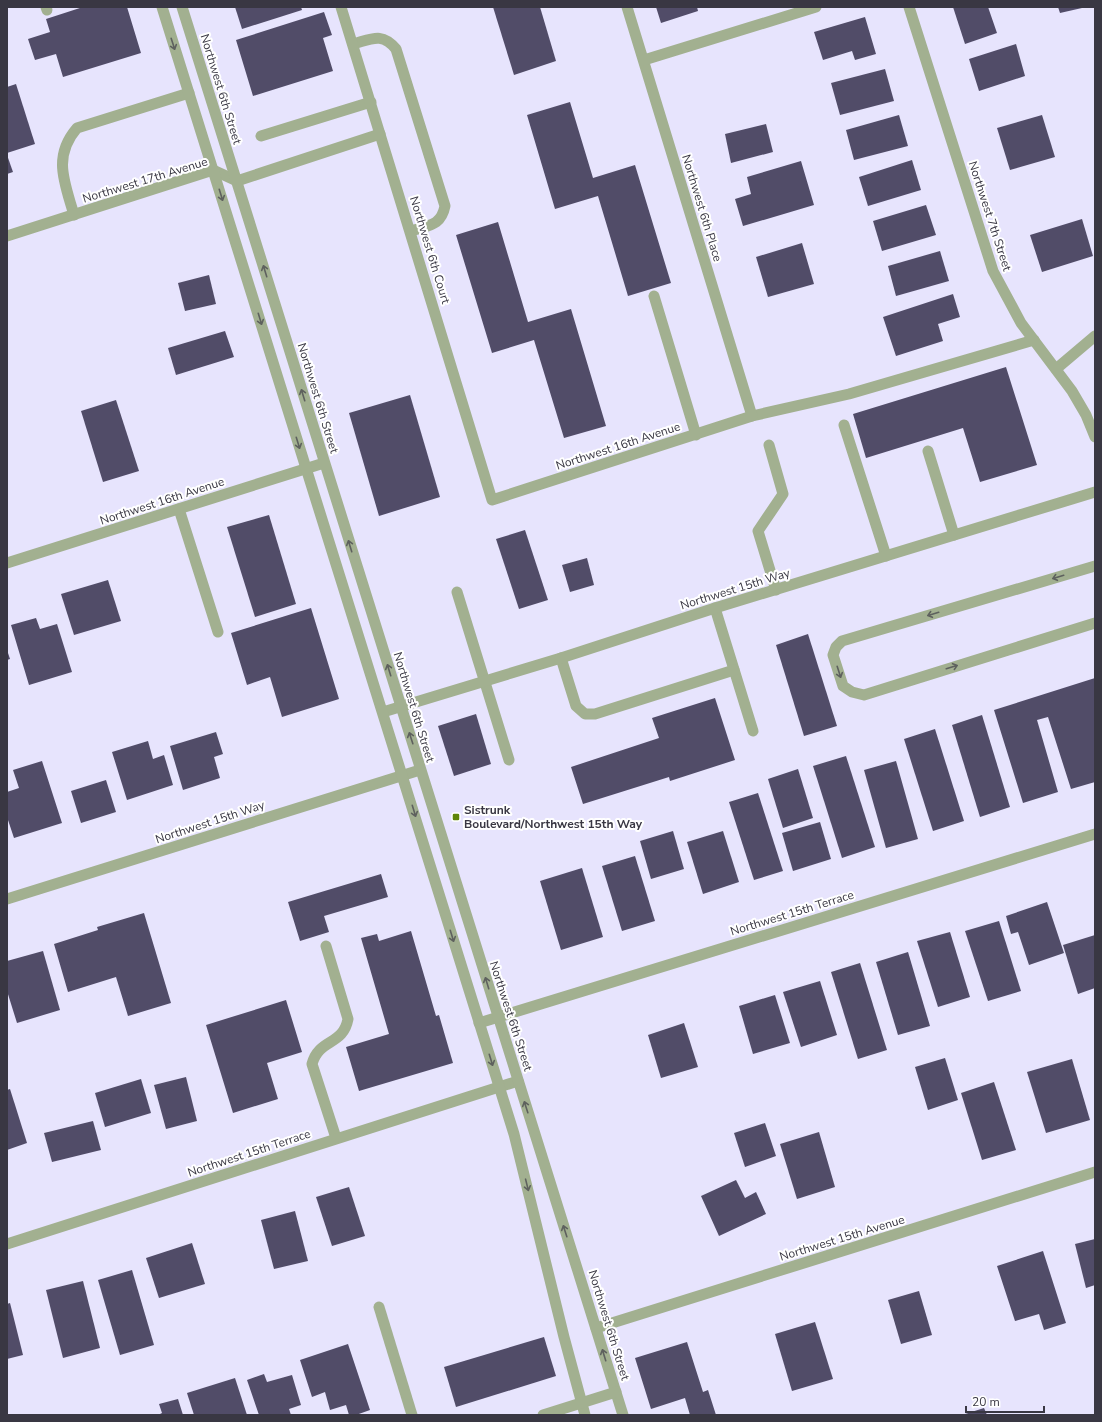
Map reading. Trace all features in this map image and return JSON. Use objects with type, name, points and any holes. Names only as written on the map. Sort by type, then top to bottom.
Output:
[{"type":"street","points":[[162,7],[403,774],[514,1134],[585,1415]]},
{"type":"street","name":"Northwest 6th Street","points":[[182,7],[497,1018],[623,1415]]},
{"type":"street","name":"Northwest 6th Court","points":[[341,7],[411,231],[492,500]]},
{"type":"street","name":"Northwest 6th Place","points":[[627,7],[752,416]]},
{"type":"street","points":[[644,60],[816,7]]},
{"type":"street","name":"Northwest 7th Street","points":[[909,7],[993,271],[1020,323],[1056,369],[1086,415],[1095,437]]},
{"type":"street","points":[[353,44],[379,37],[389,40],[396,49],[445,206],[443,216],[436,223],[411,231]]},
{"type":"street","points":[[74,215],[62,171],[64,152],[68,138],[77,128],[189,93]]},
{"type":"street","points":[[262,136],[371,102]]},
{"type":"street","points":[[237,182],[380,134]]},
{"type":"street","name":"Northwest 17th Avenue","points":[[7,236],[213,170],[237,182]]},
{"type":"street","points":[[654,296],[696,435]]},
{"type":"street","points":[[1056,369],[1095,336]]},
{"type":"street","name":"Northwest 16th Avenue","points":[[492,500],[752,416],[849,394],[1034,340]]},
{"type":"street","points":[[844,425],[886,556]]},
{"type":"street","points":[[769,445],[783,494],[758,531],[776,590]]},
{"type":"street","points":[[928,451],[954,535]]},
{"type":"street","name":"Northwest 16th Avenue","points":[[7,563],[324,463]]},
{"type":"street","name":"Northwest 15th Way","points":[[383,712],[561,658],[715,608],[1095,492]]},
{"type":"street","points":[[179,509],[218,632]]},
{"type":"street","points":[[1095,566],[842,641],[836,647],[833,655],[843,686],[852,692],[864,695],[1095,623]]},
{"type":"street","points":[[457,592],[508,760]]},
{"type":"street","points":[[715,608],[754,731]]},
{"type":"street","points":[[561,658],[576,706],[585,714],[595,714],[734,670]]},
{"type":"street","name":"Northwest 15th Way","points":[[7,899],[403,774],[420,770]]},
{"type":"street","name":"Northwest 15th Terrace","points":[[479,1023],[1095,834]]},
{"type":"street","points":[[326,946],[348,1019],[347,1028],[339,1038],[324,1046],[315,1054],[312,1064],[336,1138]]},
{"type":"street","name":"Northwest 15th Terrace","points":[[7,1244],[518,1081]]},
{"type":"street","name":"Northwest 15th Avenue","points":[[596,1328],[1095,1172]]},
{"type":"street","points":[[379,1307],[412,1415]]},
{"type":"street","points":[[543,1415],[616,1392]]},
{"type":"building","points":[[83,7],[127,7],[141,53],[63,77],[56,54],[35,60],[28,39],[50,32],[46,19]]},
{"type":"building","points":[[235,7],[301,7],[302,10],[242,29]]},
{"type":"building","points":[[493,7],[540,7],[556,61],[514,75]]},
{"type":"building","points":[[656,7],[697,7],[698,11],[661,23]]},
{"type":"building","points":[[953,7],[988,7],[997,33],[965,44]]},
{"type":"building","points":[[1058,7],[1082,7],[1082,8],[1060,13]]},
{"type":"building","points":[[324,12],[332,35],[323,38],[333,71],[253,96],[236,40]]},
{"type":"building","points":[[865,17],[876,54],[855,60],[852,51],[823,60],[814,32]]},
{"type":"building","points":[[1016,44],[1025,76],[979,91],[969,59]]},
{"type":"building","points":[[885,69],[894,101],[840,115],[831,83]]},
{"type":"building","points":[[16,84],[35,144],[7,153],[7,87]]},
{"type":"building","points":[[570,102],[593,178],[635,165],[671,283],[628,296],[598,196],[555,209],[527,115]]},
{"type":"building","points":[[899,115],[908,146],[854,160],[846,130]]},
{"type":"building","points":[[1042,115],[1055,157],[1010,170],[997,128]]},
{"type":"building","points":[[766,124],[773,152],[731,163],[725,134]]},
{"type":"building","points":[[7,155],[13,172],[7,174]]},
{"type":"building","points":[[912,160],[921,190],[868,206],[859,177]]},
{"type":"building","points":[[801,161],[814,205],[743,226],[735,199],[751,194],[747,177]]},
{"type":"building","points":[[926,205],[936,235],[882,251],[873,221]]},
{"type":"building","points":[[1082,219],[1093,256],[1042,272],[1030,235]]},
{"type":"building","points":[[498,222],[528,322],[571,309],[606,426],[564,438],[534,340],[492,353],[456,235]]},
{"type":"building","points":[[802,243],[814,284],[768,297],[756,257]]},
{"type":"building","points":[[940,251],[949,281],[896,296],[888,266]]},
{"type":"building","points":[[209,275],[216,304],[185,311],[178,283]]},
{"type":"building","points":[[953,294],[960,317],[938,324],[943,341],[896,356],[883,317]]},
{"type":"building","points":[[225,331],[234,357],[176,375],[168,348]]},
{"type":"building","points":[[1006,367],[1037,465],[980,482],[963,428],[866,458],[853,414]]},
{"type":"building","points":[[410,395],[440,497],[379,516],[349,413]]},
{"type":"building","points":[[116,400],[139,471],[103,482],[81,411]]},
{"type":"building","points":[[269,515],[296,604],[255,617],[227,527]]},
{"type":"building","points":[[525,530],[548,600],[519,609],[496,539]]},
{"type":"building","points":[[587,558],[594,585],[570,592],[562,565]]},
{"type":"building","points":[[108,580],[121,621],[74,635],[61,594]]},
{"type":"building","points":[[311,608],[339,699],[282,717],[270,677],[247,685],[231,633]]},
{"type":"building","points":[[36,618],[40,629],[57,624],[72,672],[29,685],[11,625]]},
{"type":"building","points":[[808,634],[837,726],[804,736],[776,645]]},
{"type":"building","points":[[7,650],[10,659],[7,660]]},
{"type":"building","points":[[1095,678],[1095,782],[1071,789],[1048,717],[1037,720],[1058,792],[1023,803],[994,710]]},
{"type":"building","points":[[715,698],[735,760],[670,781],[669,777],[583,804],[571,767],[659,738],[652,718]]},
{"type":"building","points":[[476,714],[491,764],[454,776],[438,726]]},
{"type":"building","points":[[982,715],[1010,807],[980,817],[952,725]]},
{"type":"building","points":[[935,729],[964,821],[933,831],[904,739]]},
{"type":"building","points":[[216,732],[223,754],[214,757],[220,778],[183,790],[170,746]]},
{"type":"building","points":[[148,741],[153,759],[164,755],[173,785],[127,800],[112,752]]},
{"type":"building","points":[[846,756],[875,847],[842,858],[813,766]]},
{"type":"building","points":[[42,761],[62,823],[14,838],[7,817],[7,792],[19,788],[13,770]]},
{"type":"building","points":[[896,761],[918,839],[886,848],[864,770]]},
{"type":"building","points":[[798,769],[813,818],[783,828],[768,779]]},
{"type":"building","points":[[106,780],[116,812],[81,823],[71,791]]},
{"type":"building","points":[[758,793],[783,871],[754,880],[729,802]]},
{"type":"building","points":[[820,822],[831,859],[793,871],[782,833]]},
{"type":"building","points":[[673,831],[684,869],[651,879],[640,841]]},
{"type":"building","points":[[723,831],[739,882],[703,894],[687,842]]},
{"type":"building","points":[[635,856],[655,921],[622,931],[602,866]]},
{"type":"building","points":[[582,868],[603,937],[561,950],[540,881]]},
{"type":"building","points":[[381,874],[388,897],[324,916],[329,932],[300,941],[288,902]]},
{"type":"building","points":[[1047,902],[1064,953],[1029,965],[1018,932],[1011,934],[1006,916]]},
{"type":"building","points":[[144,913],[171,1003],[128,1016],[116,977],[68,992],[54,944],[98,930],[97,927]]},
{"type":"building","points":[[999,921],[1021,991],[988,1001],[965,931]]},
{"type":"building","points":[[411,931],[436,1016],[439,1015],[453,1063],[359,1091],[346,1047],[389,1034],[361,938],[377,934],[379,941]]},
{"type":"building","points":[[950,932],[970,997],[938,1007],[917,941]]},
{"type":"building","points":[[1095,935],[1095,988],[1078,994],[1063,945]]},
{"type":"building","points":[[43,951],[60,1010],[17,1023],[7,991],[7,961]]},
{"type":"building","points":[[908,952],[930,1026],[898,1035],[876,962]]},
{"type":"building","points":[[860,963],[887,1050],[858,1059],[831,972]]},
{"type":"building","points":[[820,981],[837,1035],[801,1047],[783,992]]},
{"type":"building","points":[[775,995],[790,1043],[753,1054],[739,1006]]},
{"type":"building","points":[[286,1000],[302,1052],[267,1063],[278,1099],[233,1113],[206,1025]]},
{"type":"building","points":[[684,1023],[698,1067],[661,1078],[648,1035]]},
{"type":"building","points":[[945,1058],[958,1100],[928,1110],[915,1067]]},
{"type":"building","points":[[1072,1059],[1090,1120],[1046,1133],[1027,1072]]},
{"type":"building","points":[[186,1077],[197,1121],[166,1129],[154,1085]]},
{"type":"building","points":[[141,1079],[151,1113],[105,1127],[95,1093]]},
{"type":"building","points":[[994,1082],[1016,1150],[982,1160],[961,1093]]},
{"type":"building","points":[[10,1089],[27,1143],[7,1150],[7,1090]]},
{"type":"building","points":[[93,1121],[101,1150],[52,1162],[44,1133]]},
{"type":"building","points":[[765,1123],[776,1156],[745,1167],[734,1133]]},
{"type":"building","points":[[819,1132],[835,1187],[797,1199],[780,1144]]},
{"type":"building","points":[[736,1180],[745,1198],[756,1192],[766,1214],[719,1236],[701,1196]]},
{"type":"building","points":[[349,1187],[365,1236],[332,1246],[316,1197]]},
{"type":"building","points":[[295,1211],[308,1261],[274,1269],[261,1220]]},
{"type":"building","points":[[1095,1239],[1095,1285],[1086,1288],[1075,1244]]},
{"type":"building","points":[[192,1243],[205,1284],[159,1298],[146,1258]]},
{"type":"building","points":[[1043,1251],[1066,1323],[1044,1330],[1039,1314],[1015,1321],[997,1266]]},
{"type":"building","points":[[132,1270],[154,1345],[120,1355],[98,1280]]},
{"type":"building","points":[[83,1281],[100,1348],[63,1358],[46,1290]]},
{"type":"building","points":[[919,1291],[932,1335],[901,1344],[888,1300]]},
{"type":"building","points":[[10,1303],[23,1355],[7,1359],[7,1304]]},
{"type":"building","points":[[815,1322],[833,1379],[792,1391],[775,1334]]},
{"type":"building","points":[[544,1337],[556,1376],[456,1407],[444,1367]]},
{"type":"building","points":[[687,1342],[703,1392],[708,1390],[716,1415],[690,1415],[685,1398],[651,1409],[635,1358]]},
{"type":"building","points":[[348,1344],[370,1410],[356,1415],[349,1415],[346,1405],[330,1410],[325,1392],[312,1397],[300,1360]]},
{"type":"building","points":[[264,1374],[267,1382],[292,1375],[301,1405],[289,1409],[291,1415],[259,1415],[247,1380]]},
{"type":"building","points":[[235,1378],[247,1415],[194,1415],[187,1393]]},
{"type":"building","points":[[178,1399],[183,1415],[158,1415],[162,1413],[159,1404]]},
{"type":"building","points":[[984,1408],[987,1415],[962,1415]]},
{"type":"place","name":"Sistrunk Boulevard/Northwest 15th Way","points":[[456,817]]}]
